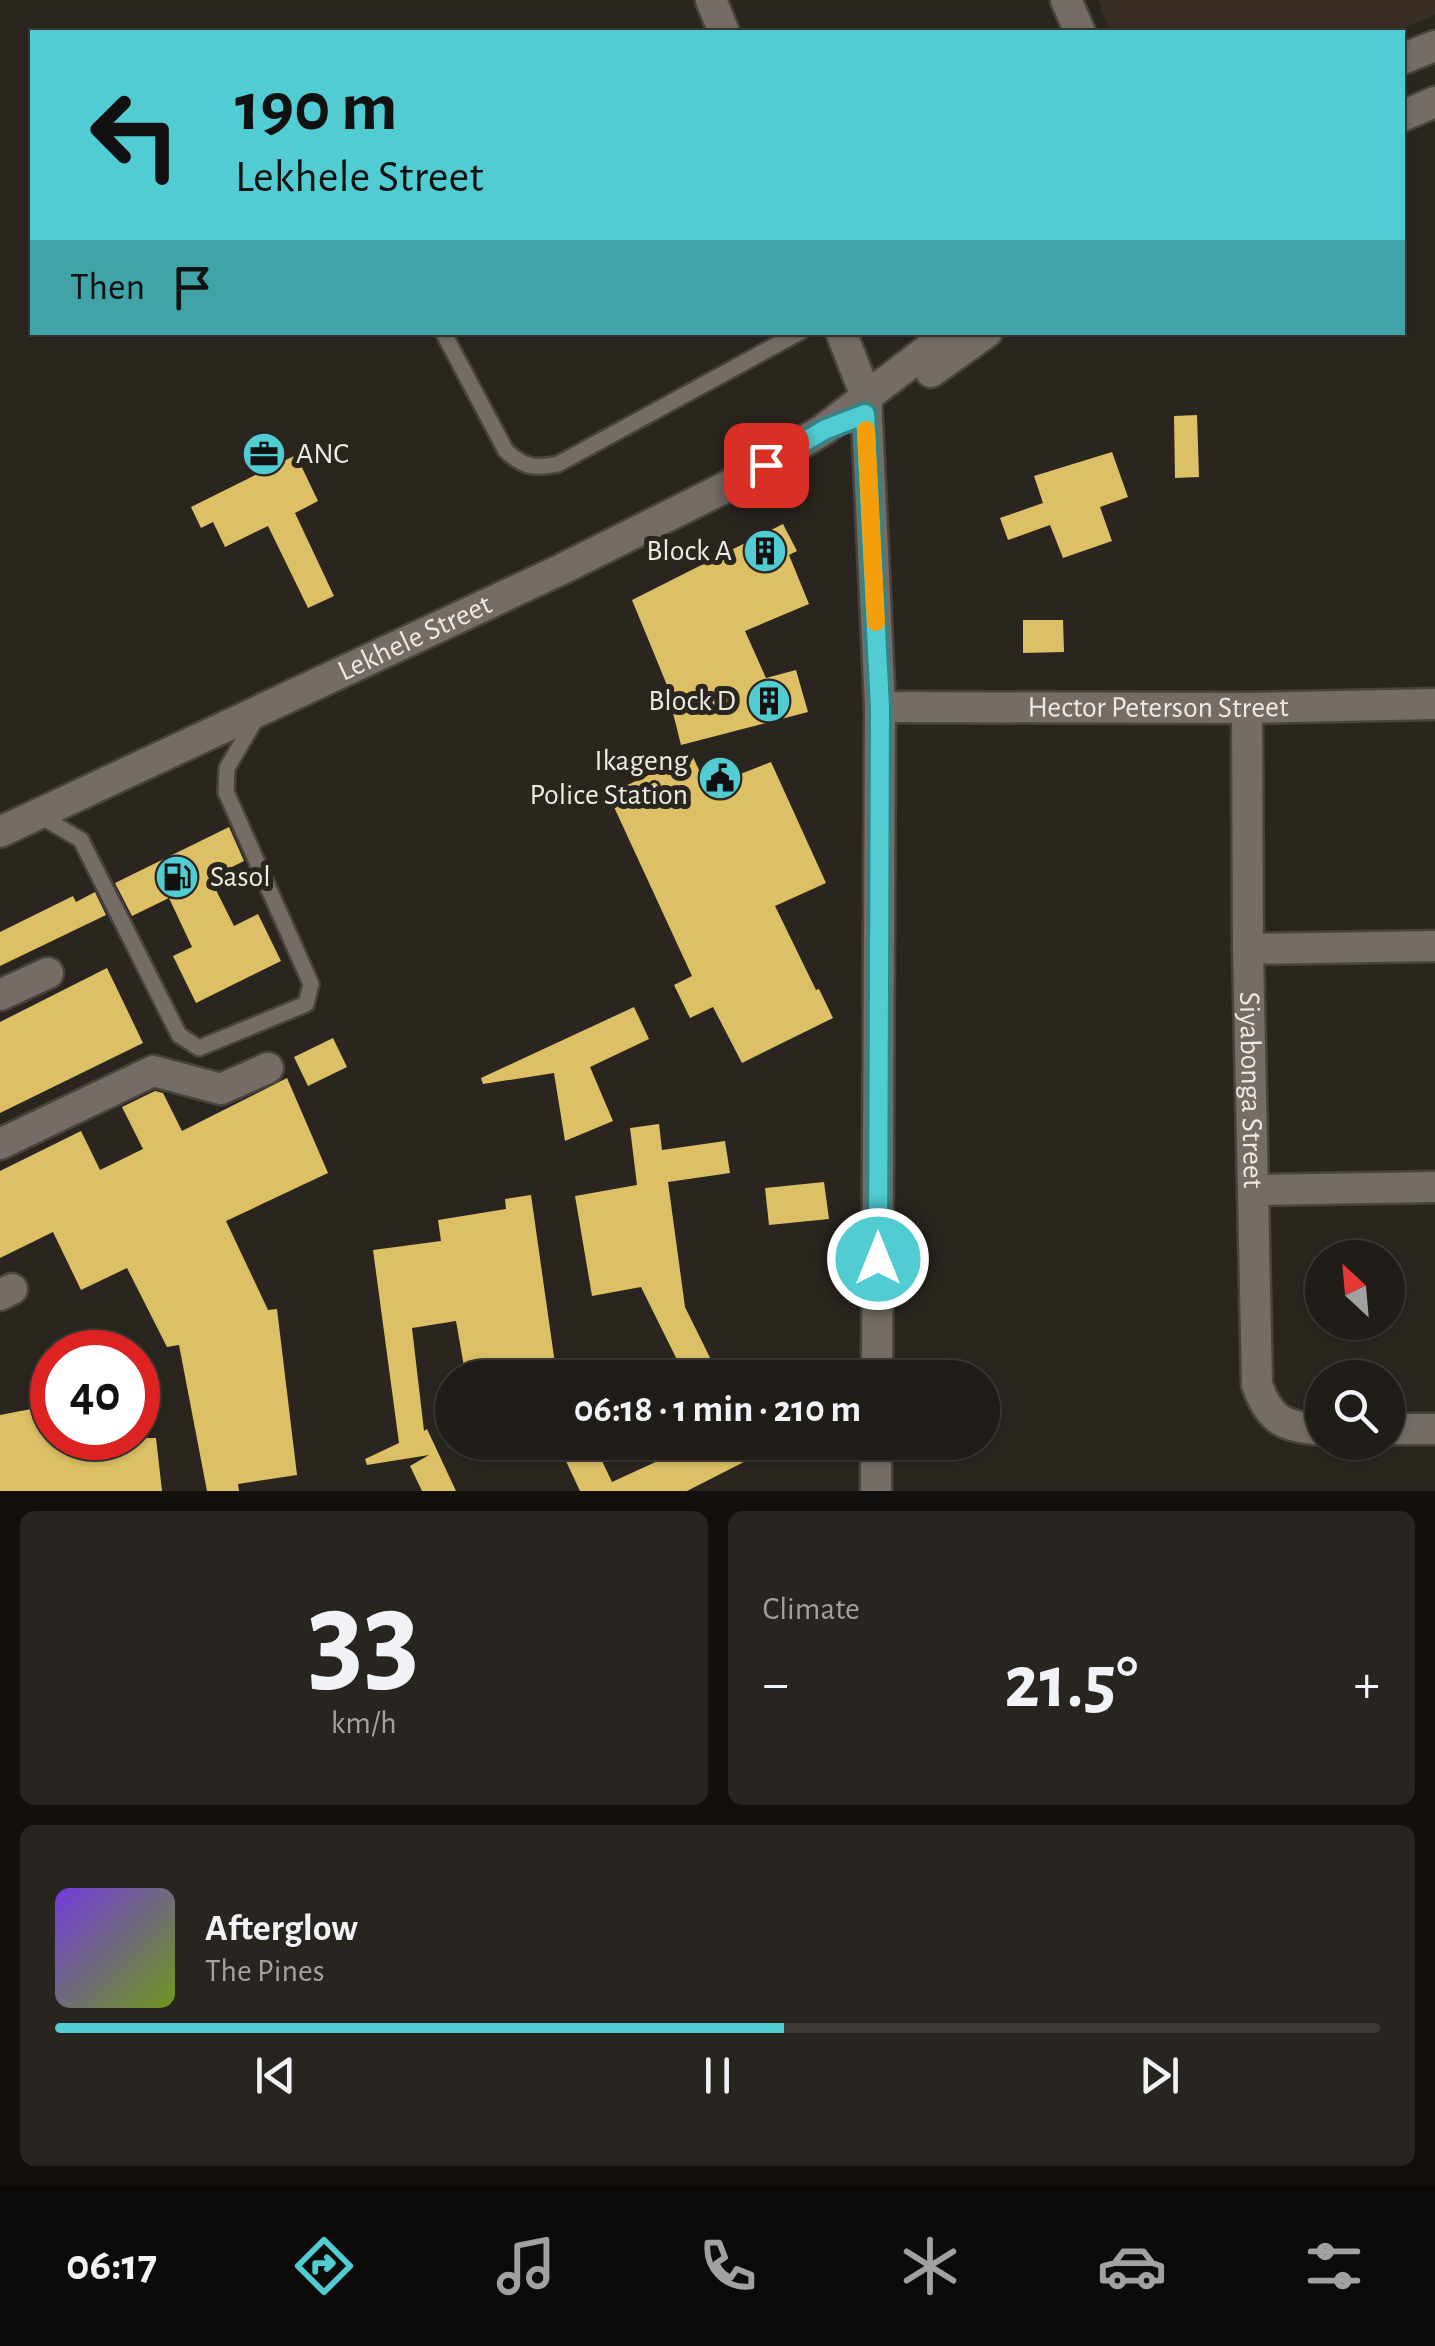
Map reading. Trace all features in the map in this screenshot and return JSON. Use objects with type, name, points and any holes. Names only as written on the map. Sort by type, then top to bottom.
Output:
[{"type":"street","points":[[711,0],[723,30]]},
{"type":"street","points":[[1405,58],[1435,46]]},
{"type":"street","points":[[1405,115],[1435,102]]},
{"type":"street","points":[[842,335],[865,405],[880,707],[877,1360]]},
{"type":"street","points":[[865,405],[947,335]]},
{"type":"street","points":[[865,405],[983,335]]},
{"type":"street","name":"Lekhele Street","points":[[0,832],[649,526],[736,482],[865,405]]},
{"type":"street","name":"Hector Peterson Street","points":[[880,707],[1435,704]]},
{"type":"street","name":"Siyabonga Street","points":[[1247,708],[1257,1385],[1272,1416],[1305,1428]]},
{"type":"street","points":[[1248,949],[1435,946]]},
{"type":"street","points":[[0,995],[48,973]]},
{"type":"street","points":[[0,1144],[153,1071],[221,1090],[268,1068]]},
{"type":"street","points":[[1254,1190],[1435,1187]]},
{"type":"street","points":[[1405,1430],[1435,1429]]},
{"type":"street","points":[[876,1460],[876,1491]]},
{"type":"lane","points":[[445,335],[506,451],[522,466],[540,468],[558,464],[794,335]]},
{"type":"lane","points":[[38,814],[81,840],[178,1035],[188,1044],[199,1048],[306,1004],[311,984],[226,792],[227,768],[263,707]]},
{"type":"shaded area","points":[[1098,0],[1435,0],[1435,15],[1398,30],[1109,30]]},
{"type":"building","points":[[1197,415],[1199,477],[1175,478],[1174,416]]},
{"type":"building","points":[[1112,452],[1128,497],[1100,507],[1112,541],[1063,558],[1050,525],[1008,540],[1000,518],[1043,503],[1034,476]]},
{"type":"building","points":[[296,455],[318,501],[295,513],[334,596],[308,608],[268,526],[225,547],[213,522],[201,528],[191,507]]},
{"type":"building","points":[[783,524],[797,551],[789,555],[809,604],[745,631],[766,678],[796,670],[808,712],[681,745],[673,713],[678,712],[632,600]]},
{"type":"building","points":[[1023,620],[1063,620],[1064,652],[1023,653]]},
{"type":"building","points":[[692,755],[707,787],[771,762],[826,883],[775,906],[833,1018],[742,1063],[713,1007],[690,1018],[674,985],[692,976],[608,794]]},
{"type":"building","points":[[229,827],[244,861],[210,878],[234,926],[258,914],[281,961],[196,1003],[173,956],[192,947],[169,898],[132,916],[115,883]]},
{"type":"building","points":[[95,892],[106,915],[0,966],[0,932],[73,896],[76,902]]},
{"type":"building","points":[[107,968],[143,1043],[0,1113],[0,1022]]},
{"type":"building","points":[[634,1007],[649,1039],[590,1067],[613,1121],[565,1141],[554,1073],[483,1084],[481,1078]]},
{"type":"building","points":[[333,1038],[347,1067],[308,1086],[294,1057]]},
{"type":"building","points":[[287,1078],[328,1173],[226,1221],[268,1310],[277,1309],[297,1475],[238,1484],[239,1491],[207,1491],[179,1345],[167,1347],[127,1268],[81,1290],[53,1232],[0,1258],[0,1171],[81,1131],[100,1170],[143,1149],[122,1107],[155,1091],[163,1093],[182,1131]]},
{"type":"building","points":[[659,1124],[662,1150],[725,1141],[730,1173],[668,1182],[685,1307],[711,1360],[677,1360],[641,1287],[592,1296],[575,1196],[637,1185],[630,1128]]},
{"type":"building","points":[[824,1182],[829,1219],[769,1225],[765,1188]]},
{"type":"building","points":[[531,1195],[554,1360],[463,1360],[456,1321],[412,1328],[424,1431],[427,1429],[435,1446],[435,1460],[442,1460],[456,1491],[422,1491],[410,1466],[429,1455],[367,1465],[365,1459],[399,1443],[373,1250],[441,1241],[438,1220],[506,1209],[505,1199]]},
{"type":"building","points":[[30,1409],[30,1460],[158,1460],[162,1491],[0,1491],[0,1415]]},
{"type":"building","points":[[565,1460],[602,1460],[612,1482],[660,1460],[748,1460],[687,1491],[580,1491]]},
{"type":"slow traffic","points":[[866,430],[876,622]]},
{"type":"place","name":"ANC","points":[[264,454]]},
{"type":"place","name":"Block A","points":[[765,551]]},
{"type":"place","name":"Block D","points":[[769,701]]},
{"type":"place","name":"Ikageng Police Station","points":[[720,778]]},
{"type":"place","name":"Sasol","points":[[177,877]]},
{"type":"route","points":[[766,465],[824,430],[865,414],[880,707],[878,1259]]}]
